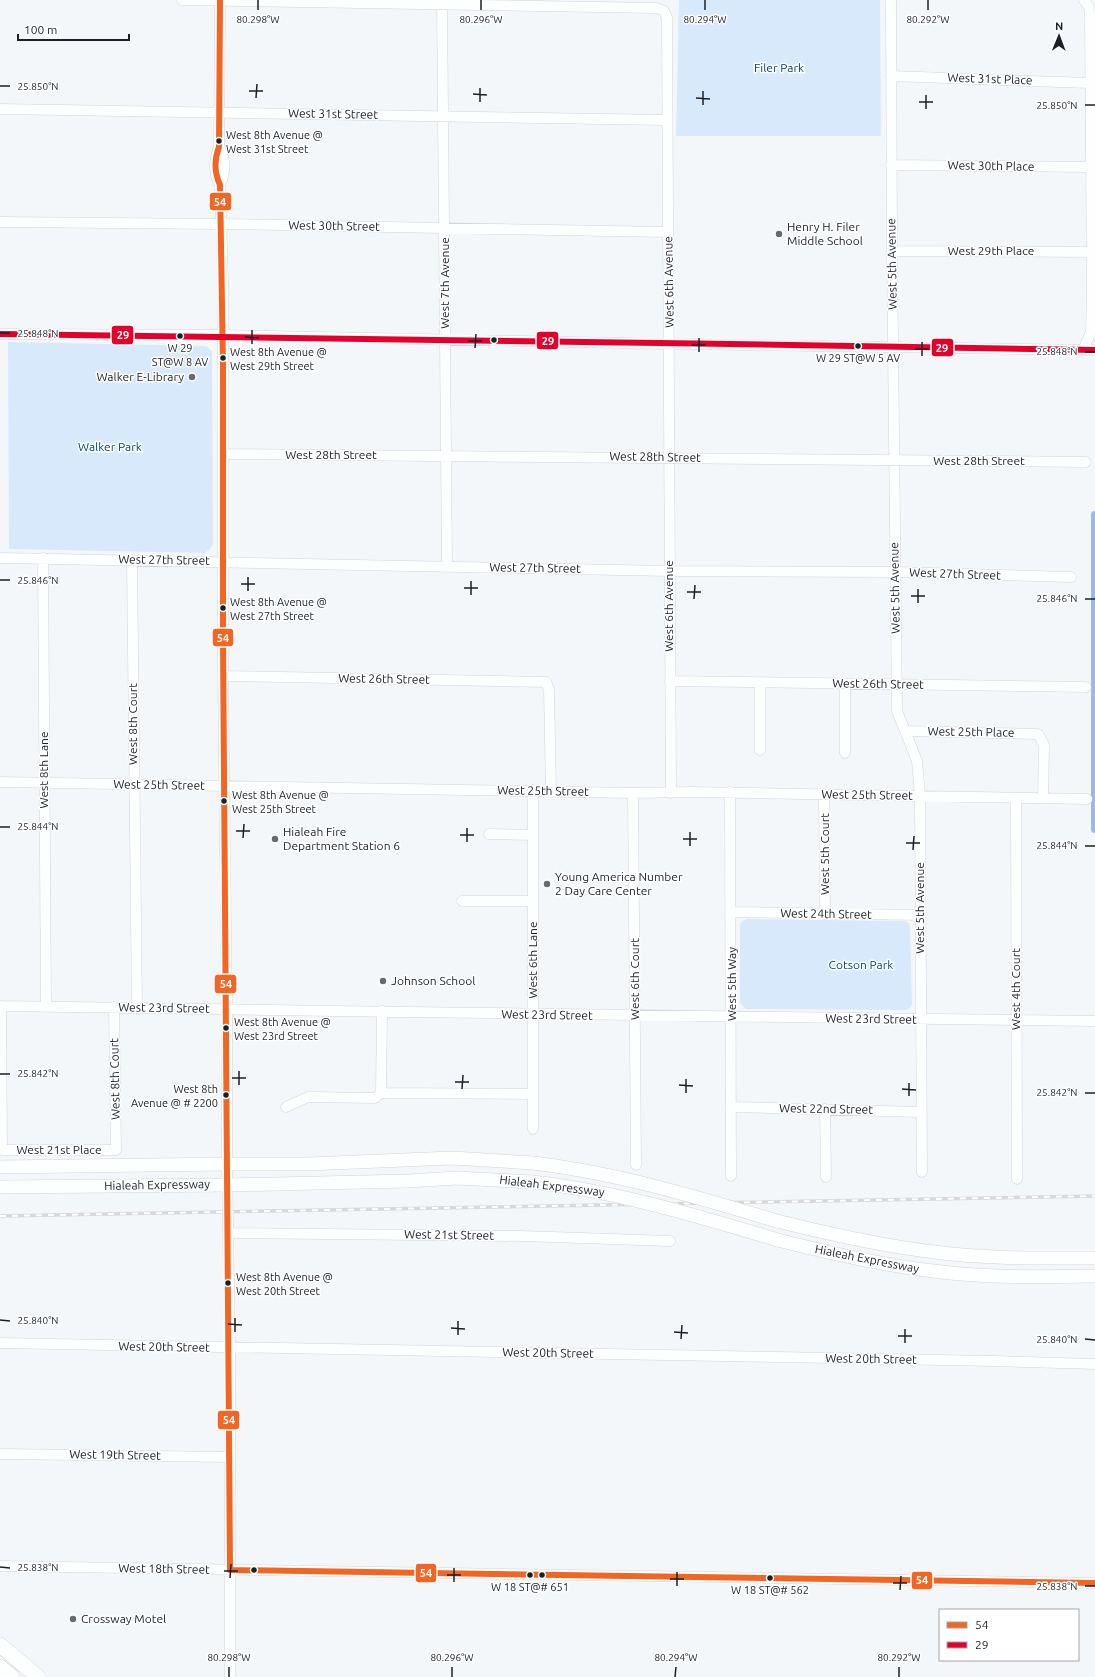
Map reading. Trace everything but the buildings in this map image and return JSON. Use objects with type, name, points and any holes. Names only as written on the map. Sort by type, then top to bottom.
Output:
[{"type":"highway","points":[[0,1645],[38,1677]]},
{"type":"highway","points":[[0,1666],[12,1677]]},
{"type":"main road","name":"Hialeah Expressway","points":[[0,1167],[308,1164],[452,1158],[533,1163],[608,1175],[656,1186],[777,1221],[837,1236],[935,1252],[1024,1258],[1095,1258]]},
{"type":"main road","name":"Hialeah Expressway","points":[[0,1187],[227,1185],[408,1181],[457,1178],[532,1182],[590,1190],[632,1199],[778,1240],[856,1258],[934,1272],[1024,1277],[1095,1276]]},
{"type":"street","points":[[182,0],[442,2]]},
{"type":"street","points":[[220,0],[219,147],[224,156],[224,176],[220,185],[222,224],[223,676],[227,1010],[227,1185],[230,1348],[230,1677]]},
{"type":"street","name":"West 5th Avenue","points":[[891,0],[891,165],[896,684],[897,711],[917,761],[920,796],[922,1172]]},
{"type":"street","points":[[1083,350],[1090,332],[1092,294],[1090,14],[1085,1]]},
{"type":"street","name":"West 6th Avenue","points":[[442,2],[657,8],[664,11],[667,18],[671,793]]},
{"type":"street","name":"West 7th Avenue","points":[[442,2],[448,566]]},
{"type":"street","name":"West 31st Place","points":[[891,76],[1090,83]]},
{"type":"street","name":"West 31st Street","points":[[0,109],[667,120]]},
{"type":"street","name":"West 30th Place","points":[[891,165],[1091,167]]},
{"type":"street","name":"West 30th Street","points":[[0,222],[222,224],[668,232]]},
{"type":"street","name":"West 29th Place","points":[[892,251],[1091,252]]},
{"type":"street","points":[[0,334],[222,336],[1095,350]]},
{"type":"street","name":"West 28th Street","points":[[223,454],[1086,462]]},
{"type":"street","name":"West 27th Street","points":[[0,558],[223,561],[669,571],[895,572],[1071,577]]},
{"type":"street","name":"West 8th Lane","points":[[43,558],[46,1006]]},
{"type":"street","name":"West 8th Court","points":[[132,560],[137,1008]]},
{"type":"street","name":"West 26th Street","points":[[223,676],[546,682],[549,690],[551,791]]},
{"type":"street","name":"West 26th Street","points":[[670,681],[1086,686]]},
{"type":"street","points":[[760,683],[760,750]]},
{"type":"street","points":[[845,684],[845,753]]},
{"type":"street","name":"West 25th Place","points":[[904,731],[1038,734],[1044,745],[1043,798]]},
{"type":"street","name":"West 25th Street","points":[[0,782],[671,793],[730,792],[1087,799]]},
{"type":"street","name":"West 6th Lane","points":[[533,790],[533,1129]]},
{"type":"street","name":"West 6th Court","points":[[633,792],[636,1165]]},
{"type":"street","name":"West 5th Way","points":[[730,792],[732,912],[730,1107],[731,1176]]},
{"type":"street","name":"West 5th Court","points":[[824,795],[825,914]]},
{"type":"street","name":"West 4th Court","points":[[1016,798],[1017,1179]]},
{"type":"street","points":[[490,834],[533,836]]},
{"type":"street","points":[[462,900],[533,901]]},
{"type":"street","name":"West 24th Street","points":[[732,912],[920,915]]},
{"type":"street","points":[[1,1006],[1,1115]]},
{"type":"street","name":"West 23rd Street","points":[[1,1006],[382,1011],[732,1018],[1095,1021]]},
{"type":"street","name":"West 8th Court","points":[[114,1007],[116,1150]]},
{"type":"street","points":[[286,1107],[308,1097],[375,1098],[381,1092],[382,1011]]},
{"type":"street","points":[[381,1092],[533,1094]]},
{"type":"street","name":"West 22nd Street","points":[[730,1107],[921,1112]]},
{"type":"street","points":[[825,1109],[826,1177]]},
{"type":"street","name":"West 21st Place","points":[[1,1115],[2,1150],[116,1150]]},
{"type":"street","name":"West 21st Street","points":[[228,1233],[522,1236],[670,1241]]},
{"type":"street","name":"West 20th Street","points":[[0,1343],[1095,1364]]},
{"type":"street","name":"West 19th Street","points":[[0,1454],[230,1457]]},
{"type":"street","name":"West 18th Street","points":[[0,1566],[1095,1583]]},
{"type":"green space","name":"Filer Park","points":[[679,0],[880,0],[881,136],[676,136]]},
{"type":"green space","name":"Walker Park","points":[[8,342],[206,346],[212,351],[213,544],[210,549],[205,553],[9,549]]},
{"type":"green space","name":"Cotson Park","points":[[747,919],[905,921],[909,923],[912,1005],[909,1009],[905,1010],[746,1009],[740,1003],[740,925],[742,921]]},
{"type":"waterway","points":[[1095,515],[1095,829]]},
{"type":"railway","points":[[0,1216],[1095,1196]]},
{"type":"transit line","name":"54","points":[[220,0],[219,147],[215,166],[220,185],[223,366],[223,640],[230,1570],[1095,1583]]},
{"type":"transit line","name":"29","points":[[0,334],[1095,350]]},
{"type":"place","name":"West 8th Avenue @ West 31st Street","points":[[219,141]]},
{"type":"place","name":"Henry H. Filer Middle School","points":[[779,234]]},
{"type":"place","name":"W 29 ST@W 8 AV","points":[[180,336]]},
{"type":"place","name":"W 29 ST@W 5 AV","points":[[858,346]]},
{"type":"place","name":"West 8th Avenue @ West 29th Street","points":[[223,358]]},
{"type":"place","name":"Walker E-Library","points":[[192,377]]},
{"type":"place","name":"West 8th Avenue @ West 27th Street","points":[[223,608]]},
{"type":"place","name":"West 8th Avenue @ West 25th Street","points":[[224,801]]},
{"type":"place","name":"Hialeah Fire Department Station 6","points":[[275,839]]},
{"type":"place","name":"Young America Number 2 Day Care Center","points":[[547,884]]},
{"type":"place","name":"Johnson School","points":[[383,981]]},
{"type":"place","name":"West 8th Avenue @ West 23rd Street","points":[[226,1028]]},
{"type":"place","name":"West 8th Avenue @ # 2200","points":[[226,1095]]},
{"type":"place","name":"West 8th Avenue @ West 20th Street","points":[[228,1283]]},
{"type":"place","name":"W 18 ST@# 651","points":[[530,1575]]},
{"type":"place","name":"W 18 ST@# 562","points":[[770,1578]]},
{"type":"place","name":"Crossway Motel","points":[[73,1619]]}]
